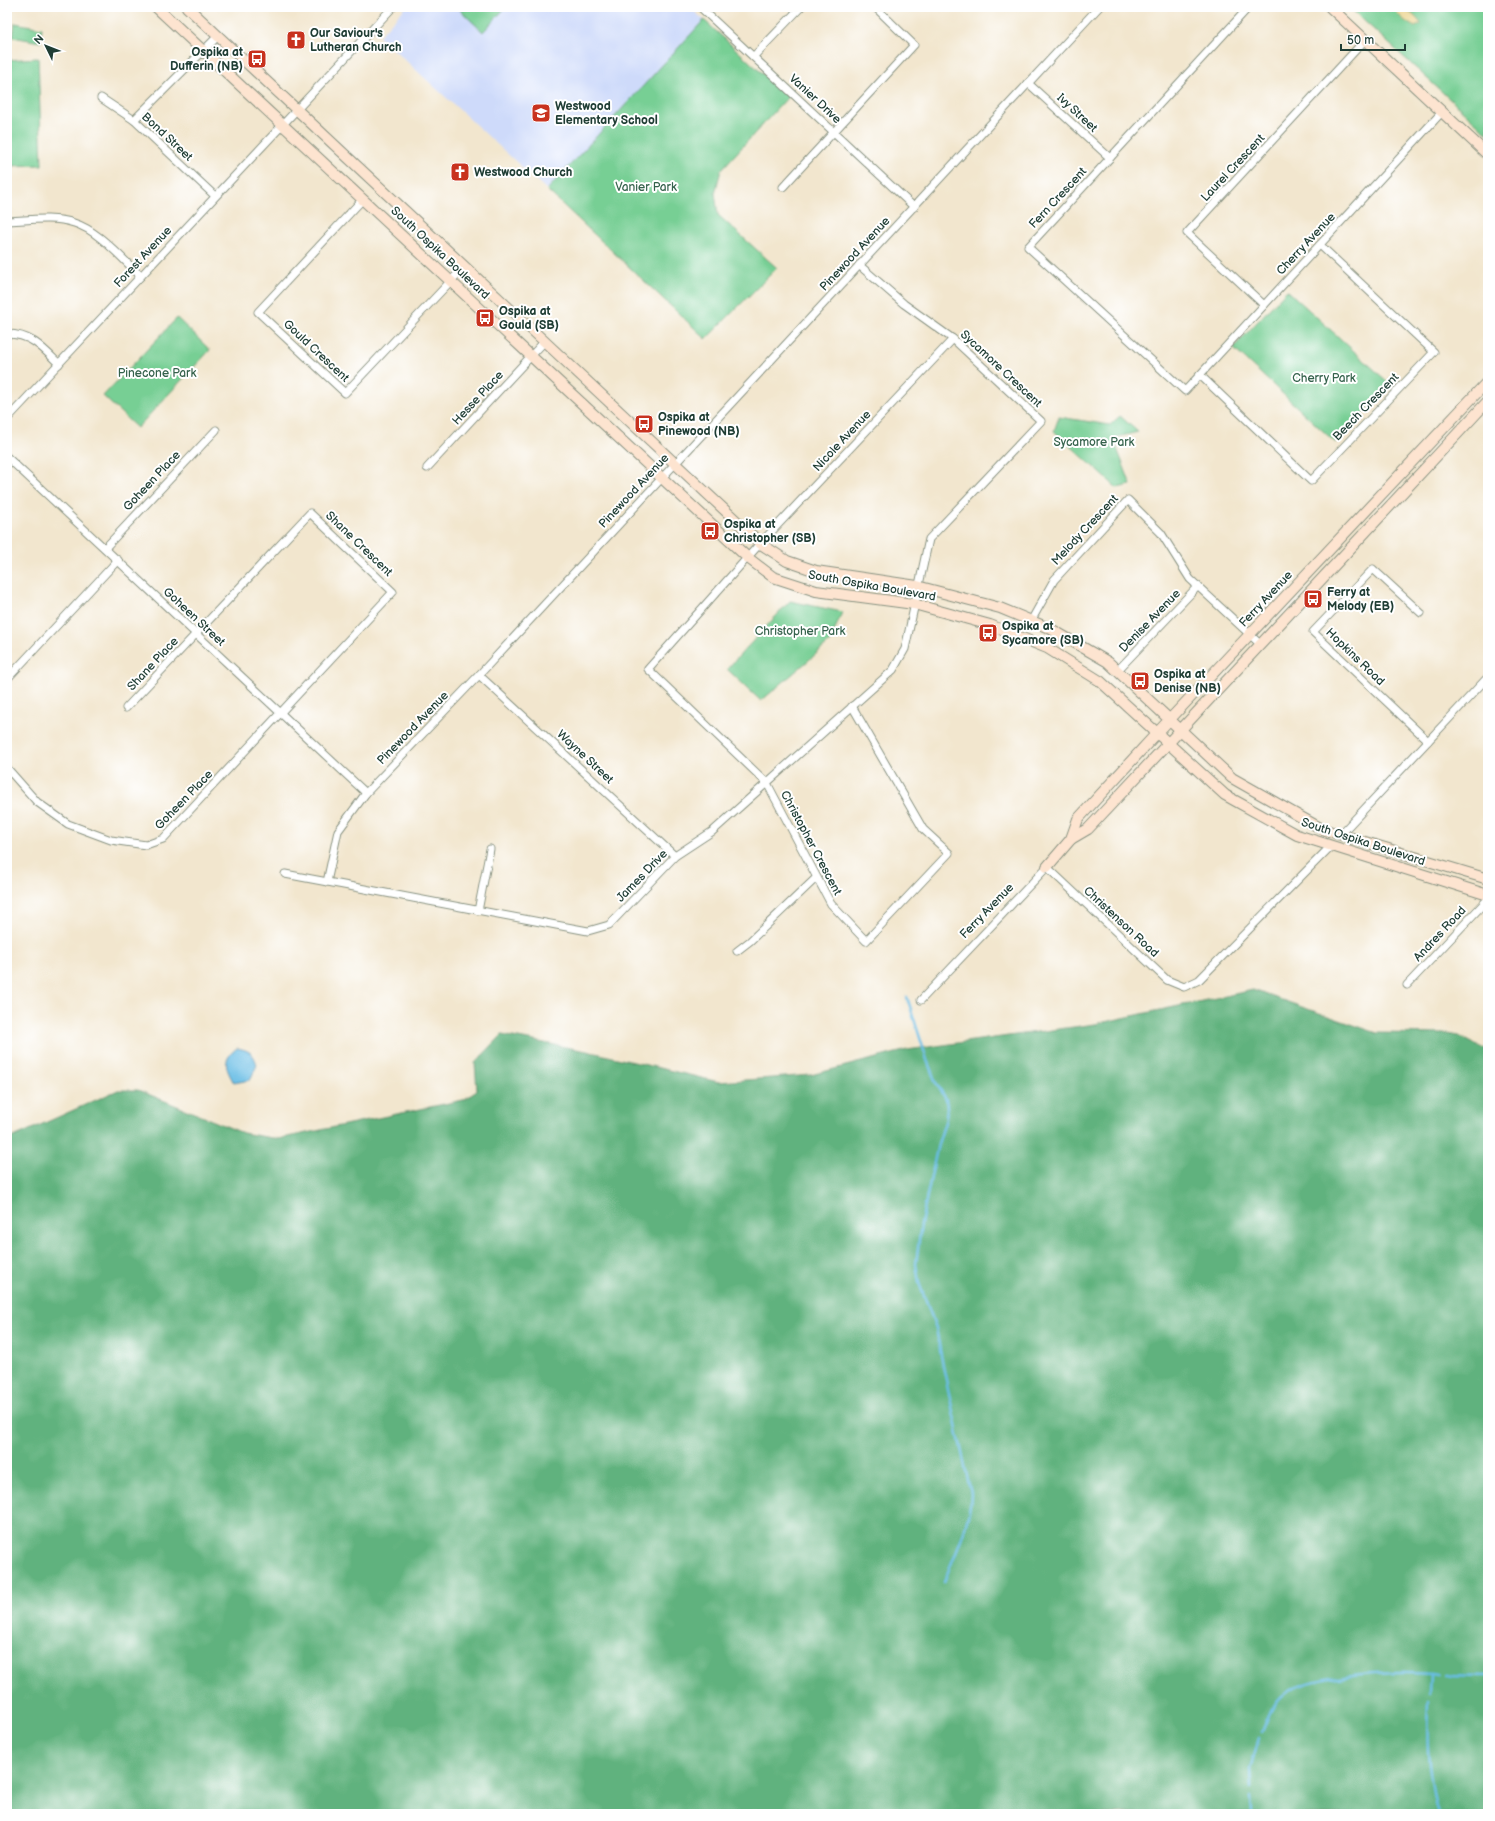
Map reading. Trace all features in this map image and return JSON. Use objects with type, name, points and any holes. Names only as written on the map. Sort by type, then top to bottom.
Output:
[{"type":"main road","name":"South Ospika Boulevard","points":[[156,7],[748,558],[773,577],[816,591],[914,604],[990,625],[1046,648],[1100,681],[1225,795],[1297,835],[1330,847],[1488,895]]},
{"type":"main road","name":"South Ospika Boulevard","points":[[187,7],[760,544],[787,561],[816,571],[918,586],[1000,608],[1051,629],[1108,662],[1232,778],[1322,829],[1488,879]]},
{"type":"main road","points":[[1330,7],[1488,155]]},
{"type":"main road","name":"Ferry Avenue","points":[[1071,839],[1078,819],[1169,719],[1250,635],[1488,381]]},
{"type":"main road","name":"Ferry Avenue","points":[[1047,867],[1071,839],[1088,829],[1488,401]]},
{"type":"street","name":"Forest Avenue","points":[[7,419],[393,7]]},
{"type":"street","name":"Vanier Drive","points":[[700,7],[914,207]]},
{"type":"street","points":[[754,56],[801,7]]},
{"type":"street","points":[[783,187],[914,45],[874,7]]},
{"type":"street","name":"Pinewood Avenue","points":[[327,882],[338,831],[366,793],[480,675],[1099,7]]},
{"type":"street","name":"Fern Crescent","points":[[1186,391],[1028,247],[1249,7]]},
{"type":"street","points":[[134,120],[218,36]]},
{"type":"street","name":"Laurel Crescent","points":[[1264,305],[1187,233],[1365,40]]},
{"type":"street","name":"Ivy Street","points":[[1028,83],[1110,158]]},
{"type":"street","name":"Bond Street","points":[[101,98],[134,120],[215,196]]},
{"type":"street","name":"Cherry Avenue","points":[[1186,391],[1442,112]]},
{"type":"street","name":"Gould Crescent","points":[[363,199],[258,312],[345,393],[464,267]]},
{"type":"street","points":[[7,221],[57,220],[74,222],[89,229],[141,276]]},
{"type":"street","name":"Beech Crescent","points":[[1200,375],[1311,480],[1434,352],[1320,245]]},
{"type":"street","name":"Sycamore Crescent","points":[[859,265],[904,304],[953,339],[1041,421],[929,539],[914,604]]},
{"type":"street","points":[[7,334],[19,334],[38,344],[59,364]]},
{"type":"street","name":"Nicole Avenue","points":[[748,558],[953,339]]},
{"type":"street","name":"Hesse Place","points":[[427,468],[544,342]]},
{"type":"street","name":"Goheen Place","points":[[105,548],[216,430]]},
{"type":"street","name":"Goheen Street","points":[[7,457],[366,793]]},
{"type":"street","name":"Melody Crescent","points":[[1031,621],[1054,580],[1128,500],[1161,533],[1190,579],[1260,644]]},
{"type":"street","name":"Shane Crescent","points":[[196,634],[310,513],[393,592],[280,714]]},
{"type":"street","name":"Christopher Crescent","points":[[748,558],[648,669],[767,783],[831,904],[866,941],[949,853],[923,829],[852,706]]},
{"type":"street","points":[[7,679],[118,560]]},
{"type":"street","name":"Hopkins Road","points":[[1421,613],[1374,569],[1312,632],[1428,742]]},
{"type":"street","name":"Denise Avenue","points":[[1117,671],[1198,586]]},
{"type":"street","name":"James Drive","points":[[285,874],[588,931],[609,925],[675,856],[713,831],[893,670],[904,648],[914,604]]},
{"type":"street","name":"Shane Place","points":[[126,708],[196,634]]},
{"type":"street","name":"Wayne Street","points":[[480,675],[675,856]]},
{"type":"street","points":[[1341,834],[1488,677]]},
{"type":"street","name":"Goheen Place","points":[[7,768],[37,802],[68,824],[111,840],[146,845],[163,839],[280,714]]},
{"type":"street","name":"Christenson Road","points":[[1047,867],[1167,980],[1184,987],[1199,980],[1330,847]]},
{"type":"street","points":[[478,911],[490,849]]},
{"type":"street","name":"Ferry Avenue","points":[[920,1000],[1047,867]]},
{"type":"street","points":[[737,951],[750,941],[816,878]]},
{"type":"street","name":"Andres Road","points":[[1407,985],[1488,899]]},
{"type":"shaded area","name":"Westwood Elementary School","points":[[406,7],[689,7],[704,20],[547,190],[379,36]]},
{"type":"green space","points":[[457,7],[506,7],[483,32]]},
{"type":"green space","points":[[1349,7],[1488,7],[1488,134]]},
{"type":"green space","name":"Vanier Park","points":[[704,20],[788,97],[721,170],[715,193],[718,215],[777,268],[706,339],[547,190]]},
{"type":"green space","points":[[15,23],[42,28],[40,42],[13,37]]},
{"type":"green space","points":[[38,58],[42,165],[7,166],[7,60]]},
{"type":"green space","name":"Cherry Park","points":[[1287,290],[1390,384],[1336,443],[1233,348]]},
{"type":"green space","name":"Pinecone Park","points":[[177,318],[210,350],[137,428],[103,396]]},
{"type":"green space","name":"Sycamore Park","points":[[1120,416],[1138,432],[1113,438],[1131,485],[1117,488],[1054,431],[1059,417],[1110,425]]},
{"type":"green space","name":"Christopher Park","points":[[790,601],[842,612],[830,642],[761,701],[727,669]]},
{"type":"green space","points":[[1253,990],[1377,1033],[1448,1034],[1459,1036],[1488,1051],[1488,1814],[7,1814],[7,1140],[118,1090],[138,1090],[243,1133],[278,1139],[463,1100],[477,1091],[475,1063],[502,1035],[587,1051],[719,1082],[811,1075],[907,1050],[1095,1024]]},
{"type":"sand","points":[[1394,7],[1402,8],[1409,12],[1421,24],[1415,27],[1399,16]]},
{"type":"water","points":[[237,1048],[245,1050],[253,1055],[257,1065],[250,1080],[234,1083],[226,1064],[229,1056]]},
{"type":"waterway","points":[[907,997],[927,1060],[936,1083],[946,1099],[947,1107],[946,1119],[938,1144],[921,1224],[916,1264],[919,1283],[936,1328],[971,1494],[965,1528],[944,1582]]},
{"type":"waterway","points":[[1262,1732],[1272,1709],[1281,1697],[1293,1689],[1310,1683],[1332,1678],[1379,1673],[1402,1672],[1437,1674]]},
{"type":"waterway","points":[[1429,1694],[1430,1673]]},
{"type":"waterway","points":[[1445,1675],[1488,1676]]},
{"type":"waterway","points":[[1428,1702],[1428,1758],[1438,1814]]},
{"type":"waterway","points":[[1251,1788],[1250,1769],[1259,1738]]},
{"type":"waterway","points":[[1251,1797],[1252,1814]]},
{"type":"place","name":"Our Saviour's Lutheran Church","points":[[296,40]]},
{"type":"place","name":"Ospika at Dufferin (NB)","points":[[257,59]]},
{"type":"place","name":"Westwood Elementary School","points":[[541,113]]},
{"type":"place","name":"Westwood Church","points":[[460,172]]},
{"type":"place","name":"Ospika at Gould (SB)","points":[[485,318]]},
{"type":"place","name":"Ospika at Pinewood (NB)","points":[[644,424]]},
{"type":"place","name":"Ospika at Christopher (SB)","points":[[710,531]]},
{"type":"place","name":"Ferry at Melody (EB)","points":[[1313,599]]},
{"type":"place","name":"Ospika at Sycamore (SB)","points":[[988,633]]},
{"type":"place","name":"Ospika at Denise (NB)","points":[[1140,681]]}]
